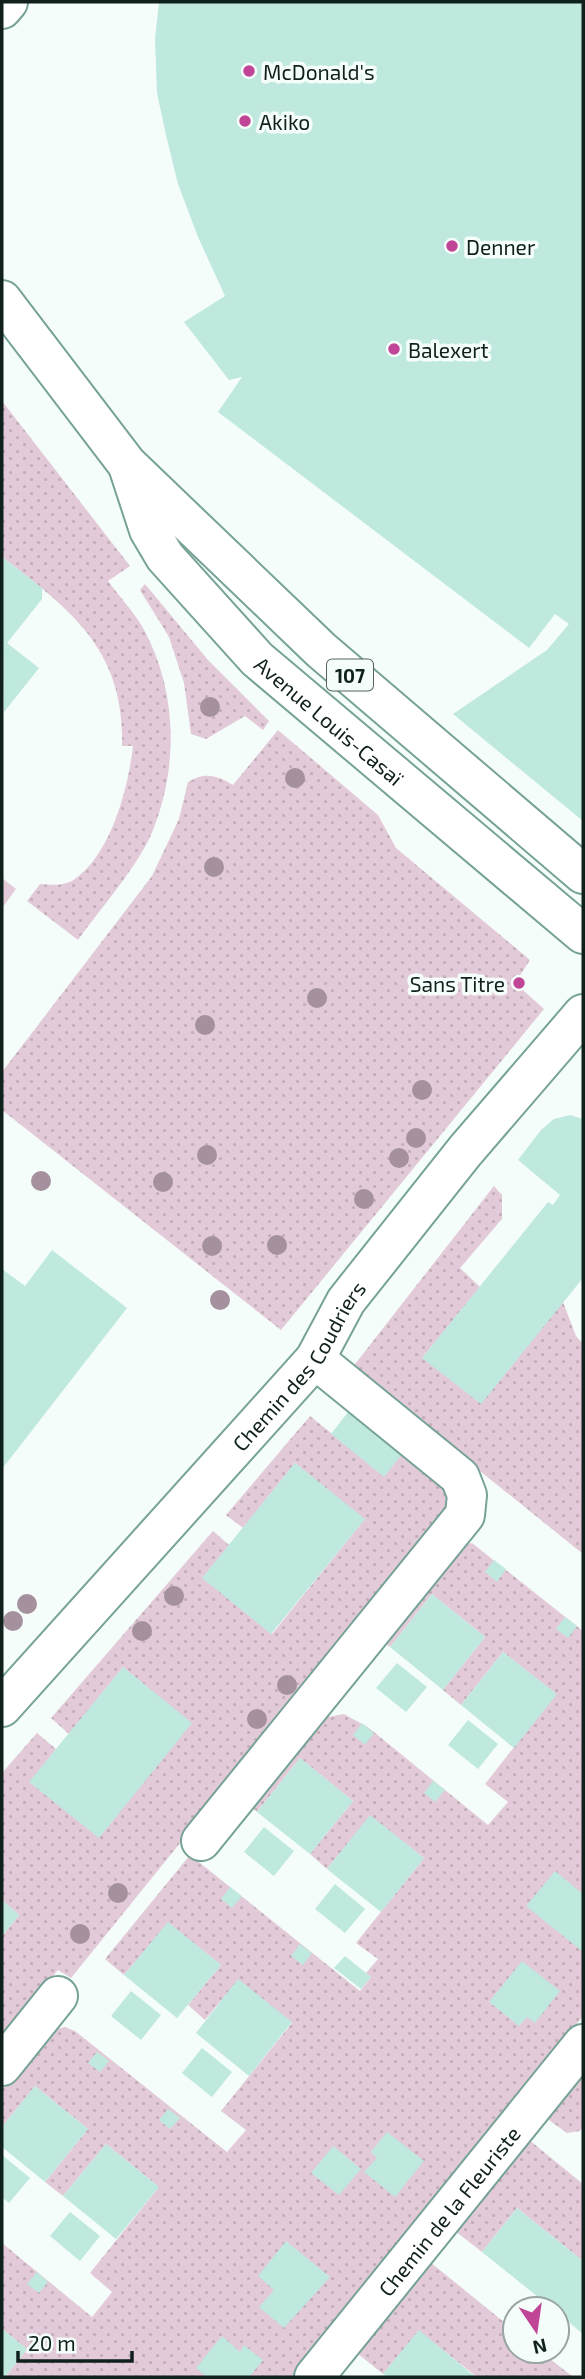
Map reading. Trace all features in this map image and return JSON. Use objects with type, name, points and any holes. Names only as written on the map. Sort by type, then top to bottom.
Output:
[{"type":"main road","points":[[2,9],[8,2]]},
{"type":"main road","name":"Avenue Louis-Casaï","points":[[2,300],[127,464],[208,538],[313,643],[583,874]]},
{"type":"main road","name":"Avenue Louis-Casaï","points":[[127,464],[149,530],[165,557],[214,614],[275,674],[583,934]]},
{"type":"main road","points":[[544,841],[583,846]]},
{"type":"main road","name":"Chemin des Coudriers","points":[[2,1707],[315,1359],[346,1301],[465,1151],[583,1014]]},
{"type":"main road","points":[[201,1841],[465,1515],[467,1495],[460,1477],[315,1359]]},
{"type":"main road","points":[[2,2066],[58,1996]]},
{"type":"main road","name":"Chemin de la Fleuriste","points":[[314,2377],[583,2044]]},
{"type":"shaded area","points":[[2,401],[130,566],[108,581],[143,628],[163,676],[168,702],[170,754],[167,780],[153,830],[129,872],[78,940],[27,901],[40,884],[52,885],[72,881],[86,870],[97,855],[107,839],[122,801],[133,746],[122,746],[121,712],[114,683],[104,658],[89,635],[50,595],[2,557]]},
{"type":"shaded area","points":[[145,584],[208,660],[269,721],[263,730],[245,716],[206,739],[191,734],[184,683],[169,637],[140,590]]},
{"type":"shaded area","points":[[278,730],[378,815],[396,848],[530,960],[515,983],[544,1009],[281,1330],[2,1110],[2,1072],[152,876],[179,819],[188,782],[211,776],[233,785]]},
{"type":"shaded area","points":[[2,878],[16,889],[2,908]]},
{"type":"shaded area","points":[[494,1186],[502,1195],[502,1219],[460,1268],[480,1287],[422,1358],[563,1302],[576,1336],[583,1344],[583,1554],[352,1368]]},
{"type":"shaded area","points":[[310,1416],[384,1476],[405,1450],[452,1497],[446,1514],[71,1978],[58,1970],[2,2040],[2,1936],[19,1915],[2,1900],[2,1773],[37,1733],[56,1749],[30,1782],[191,1723],[123,1667],[69,1734],[51,1718],[213,1531],[229,1545],[203,1578],[272,1634],[364,1520],[295,1463],[243,1528],[226,1515]]},
{"type":"shaded area","points":[[472,1543],[583,1631],[583,2016],[293,2377],[5,2377],[27,2349],[2,2329],[2,2243],[92,2317],[112,2292],[90,2273],[159,2187],[106,2144],[63,2196],[45,2182],[88,2129],[35,2086],[2,2127],[2,2090],[49,2031],[65,2027],[75,2031],[227,2152],[246,2130],[221,2111],[292,2023],[238,1980],[205,2020],[188,2005],[221,1965],[168,1923],[124,1975],[105,1959],[190,1855],[360,1991],[371,1977],[366,1973],[378,1959],[356,1943],[424,1858],[370,1816],[327,1869],[310,1854],[353,1801],[300,1758],[257,1812],[251,1806],[323,1718],[344,1714],[369,1728],[488,1825],[508,1802],[485,1784],[556,1694],[503,1652],[461,1705],[443,1690],[485,1637],[432,1594],[390,1647],[383,1642],[462,1545]]},
{"type":"shaded area","points":[[583,2072],[583,2127],[580,2131],[567,2133],[546,2118]]},
{"type":"shaded area","points":[[528,2139],[583,2184],[583,2261],[517,2208],[482,2252],[455,2231]]},
{"type":"shaded area","points":[[430,2262],[501,2320],[501,2365],[558,2365],[573,2377],[477,2377],[419,2331],[383,2374],[357,2353]]},
{"type":"building","name":"Balexert","points":[[159,2],[583,2],[583,821],[453,714],[547,650],[569,624],[555,614],[529,648],[218,412],[242,377],[229,380],[184,322],[225,296],[178,184],[166,135],[157,93],[155,39]]},
{"type":"building","points":[[2,557],[42,588],[42,599],[7,643],[39,668],[4,712]]},
{"type":"building","points":[[570,1115],[583,1119],[583,1278],[481,1404],[422,1358],[548,1202],[553,1205],[560,1195],[518,1160],[541,1130],[554,1119]]},
{"type":"building","points":[[52,1250],[127,1308],[2,1469],[2,1269],[25,1286]]},
{"type":"building","points":[[352,1407],[405,1450],[384,1477],[331,1434]]},
{"type":"building","points":[[295,1463],[365,1519],[271,1634],[202,1578]]},
{"type":"building","points":[[494,1560],[506,1569],[497,1582],[485,1572]]},
{"type":"building","points":[[432,1594],[485,1637],[443,1690],[390,1647]]},
{"type":"building","points":[[565,1617],[577,1626],[568,1638],[556,1629]]},
{"type":"building","points":[[503,1652],[557,1694],[514,1748],[461,1705]]},
{"type":"building","points":[[397,1663],[427,1687],[406,1712],[376,1688]]},
{"type":"building","points":[[123,1667],[192,1723],[99,1838],[29,1782]]},
{"type":"building","points":[[468,1720],[498,1744],[478,1769],[448,1745]]},
{"type":"building","points":[[362,1723],[374,1733],[365,1745],[353,1735]]},
{"type":"building","points":[[300,1758],[353,1801],[310,1854],[257,1812]]},
{"type":"building","points":[[433,1781],[445,1790],[435,1802],[424,1793]]},
{"type":"building","points":[[370,1815],[424,1858],[381,1912],[327,1869]]},
{"type":"building","points":[[264,1827],[294,1851],[274,1876],[244,1852]]},
{"type":"building","points":[[555,1871],[583,1894],[583,1952],[526,1906]]},
{"type":"building","points":[[335,1884],[365,1909],[345,1933],[315,1909]]},
{"type":"building","points":[[230,1887],[242,1896],[232,1908],[221,1899]]},
{"type":"building","points":[[2,1900],[19,1915],[2,1936]]},
{"type":"building","points":[[168,1922],[221,1965],[177,2018],[124,1975]]},
{"type":"building","points":[[300,1944],[312,1953],[303,1965],[291,1956]]},
{"type":"building","points":[[345,1956],[371,1977],[361,1989],[334,1968]]},
{"type":"building","points":[[522,1961],[560,1991],[535,2023],[527,2017],[519,2026],[489,2002]]},
{"type":"building","points":[[238,1979],[292,2022],[249,2076],[196,2033]]},
{"type":"building","points":[[131,1991],[161,2015],[141,2040],[111,2016]]},
{"type":"building","points":[[202,2048],[232,2072],[212,2097],[182,2073]]},
{"type":"building","points":[[97,2052],[109,2061],[100,2072],[88,2063]]},
{"type":"building","points":[[35,2086],[88,2129],[45,2182],[2,2147],[2,2127]]},
{"type":"building","points":[[168,2109],[180,2118],[170,2129],[159,2120]]},
{"type":"building","points":[[387,2132],[424,2161],[395,2197],[364,2172],[377,2158],[371,2152]]},
{"type":"building","points":[[106,2144],[159,2187],[116,2239],[63,2196]]},
{"type":"building","points":[[333,2146],[361,2169],[339,2195],[311,2173]]},
{"type":"building","points":[[2,2155],[30,2178],[9,2203],[2,2197]]},
{"type":"building","points":[[517,2208],[583,2261],[583,2334],[571,2324],[571,2295],[536,2295],[482,2252]]},
{"type":"building","points":[[70,2212],[100,2236],[80,2261],[50,2236]]},
{"type":"building","points":[[286,2241],[330,2277],[284,2328],[259,2307],[274,2290],[258,2276]]},
{"type":"building","points":[[37,2272],[48,2282],[39,2293],[27,2284]]},
{"type":"building","points":[[2,2329],[27,2349],[5,2377],[2,2377]]},
{"type":"building","points":[[419,2330],[477,2377],[388,2377],[383,2374]]},
{"type":"building","points":[[222,2336],[240,2352],[244,2345],[263,2360],[249,2377],[207,2377],[196,2368]]},
{"type":"place","name":"McDonald's","points":[[249,71]]},
{"type":"place","name":"Akiko","points":[[245,121]]},
{"type":"place","name":"Denner","points":[[452,246]]},
{"type":"place","name":"Balexert","points":[[394,349]]},
{"type":"place","name":"Sans Titre","points":[[519,983]]}]
